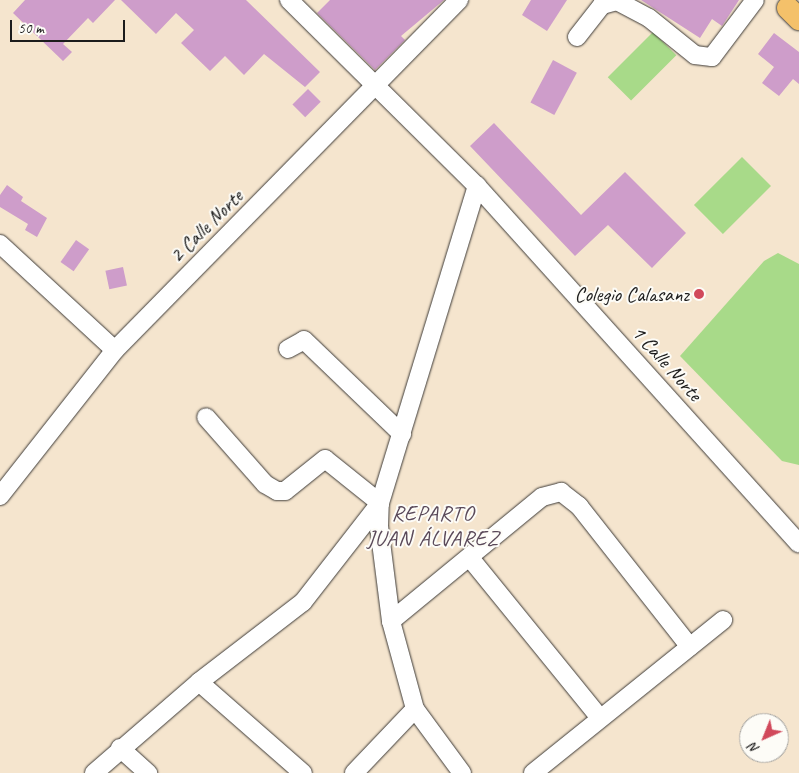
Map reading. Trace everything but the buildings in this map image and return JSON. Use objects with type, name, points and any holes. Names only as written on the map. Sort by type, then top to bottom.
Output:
[{"type":"street","name":"1 Calle Norte","points":[[289,0],[377,84],[478,186],[799,543]]},
{"type":"street","name":"2 Calle Norte","points":[[0,496],[115,350],[458,0]]},
{"type":"street","points":[[577,37],[602,5],[617,1],[704,58],[712,57],[749,2]]},
{"type":"street","points":[[94,773],[120,748],[199,682],[303,602],[380,503],[478,186]]},
{"type":"street","points":[[0,244],[115,350]]},
{"type":"street","points":[[288,349],[304,340],[402,434]]},
{"type":"street","points":[[206,417],[265,484],[277,491],[285,491],[325,459],[380,503],[390,621],[414,709],[462,773]]},
{"type":"street","points":[[390,621],[470,558],[542,497],[561,492],[579,506],[690,647]]},
{"type":"street","points":[[470,558],[599,717]]},
{"type":"street","points":[[533,773],[599,717],[723,620]]},
{"type":"street","points":[[199,682],[303,773]]},
{"type":"street","points":[[354,773],[414,709]]},
{"type":"street","points":[[120,748],[148,773]]},
{"type":"green space","points":[[653,32],[676,55],[631,101],[608,77]]},
{"type":"green space","points":[[742,157],[771,186],[723,234],[694,205]]},
{"type":"green space","points":[[778,253],[799,264],[799,465],[782,461],[680,356],[764,261]]},
{"type":"place","name":"Colegio Calasanz","points":[[699,294]]},
{"type":"district","name":"REPARTO JUAN ÁLVAREZ","points":[[433,526]]}]
